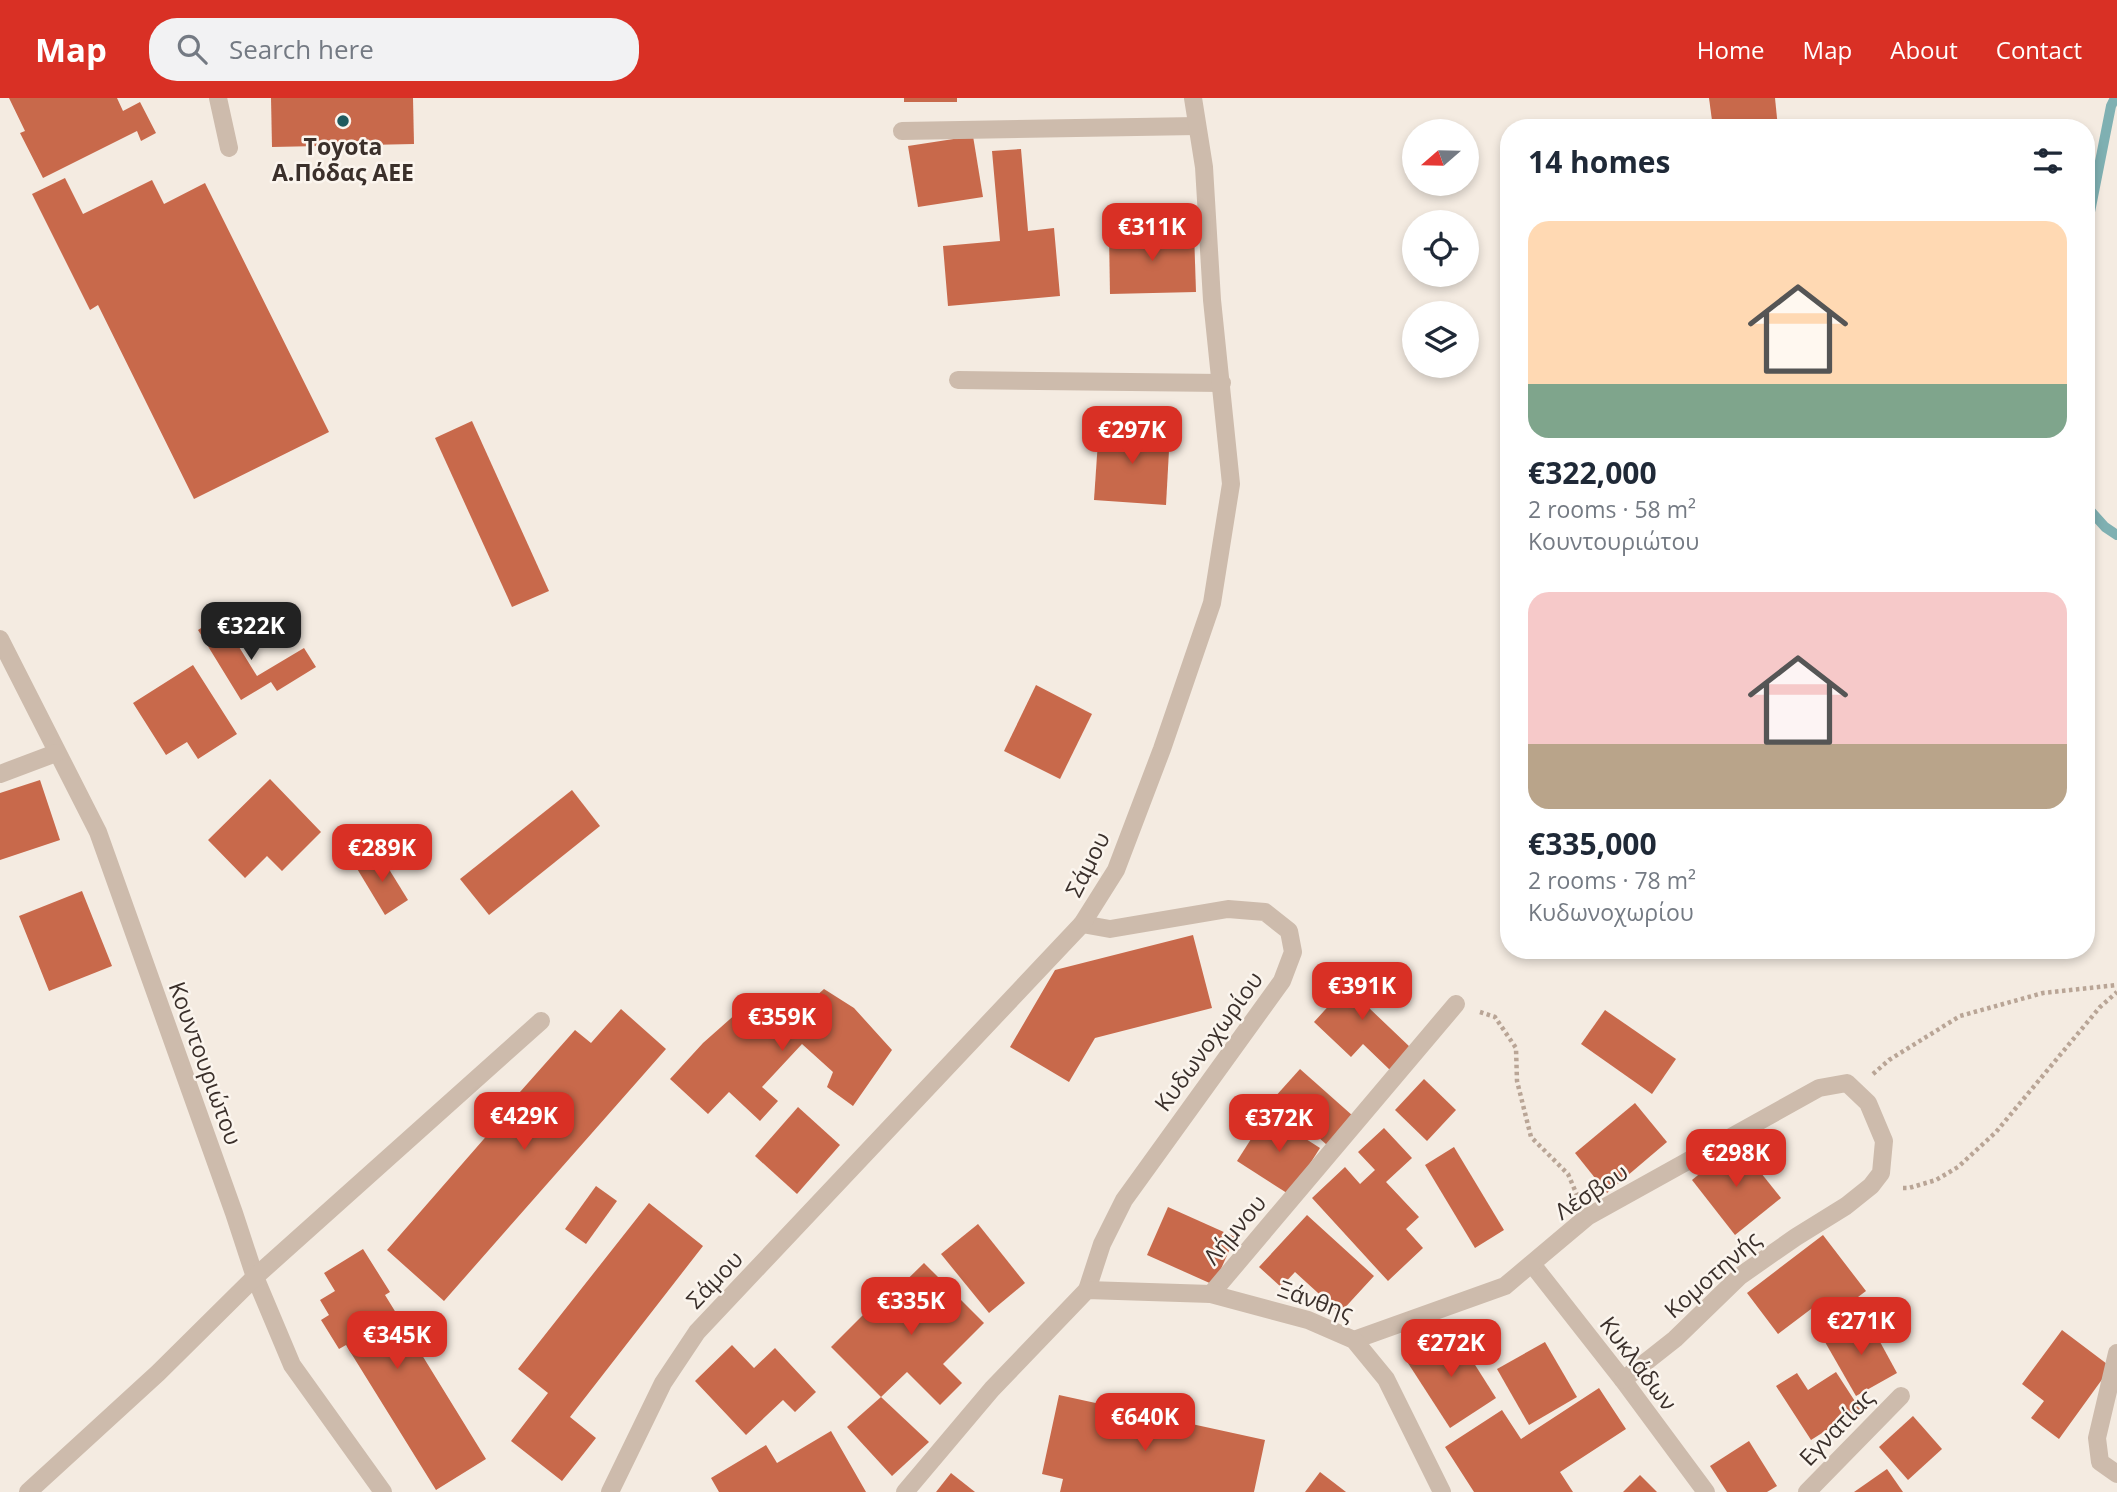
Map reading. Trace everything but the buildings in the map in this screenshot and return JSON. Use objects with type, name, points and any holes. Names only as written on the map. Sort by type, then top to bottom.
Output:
[{"type":"street","points":[[218,98],[229,148]]},
{"type":"street","name":"Σάμου","points":[[610,1492],[663,1383],[697,1332],[1082,924],[1116,870],[1162,749],[1212,603],[1231,484],[1212,300],[1204,167],[1193,98]]},
{"type":"street","points":[[902,131],[1197,126]]},
{"type":"street","points":[[958,380],[1222,383]]},
{"type":"street","name":"Κουντουριώτου","points":[[0,639],[98,832],[255,1277],[292,1365],[383,1492]]},
{"type":"street","points":[[0,774],[56,753]]},
{"type":"street","name":"Κυδωνοχωρίου","points":[[905,1492],[992,1389],[1087,1290],[1102,1244],[1124,1200],[1282,981],[1293,952],[1289,931],[1265,912],[1228,909],[1111,929],[1082,924]]},
{"type":"street","name":"Λήμνου","points":[[1212,1294],[1456,1004]]},
{"type":"street","points":[[28,1492],[158,1373],[255,1277],[541,1021]]},
{"type":"street","name":"Λέσβου","points":[[1354,1340],[1505,1286],[1587,1217],[1819,1088],[1847,1083],[1854,1090]]},
{"type":"street","points":[[1854,1090],[1867,1102],[1884,1141],[1881,1173],[1871,1186]]},
{"type":"street","name":"Κομοτηνής","points":[[1623,1380],[1675,1339],[1740,1276],[1846,1206],[1871,1186]]},
{"type":"street","name":"Κυκλάδων","points":[[1532,1265],[1623,1380],[1706,1492]]},
{"type":"street","points":[[1087,1290],[1212,1294]]},
{"type":"street","name":"Ξάνθης","points":[[1212,1294],[1308,1320],[1354,1340],[1386,1379],[1442,1492]]},
{"type":"street","points":[[2117,1353],[2097,1438],[2100,1462],[2117,1474]]},
{"type":"street","name":"Εγνατίας","points":[[1807,1492],[1901,1395]]},
{"type":"path","points":[[1854,1090],[1889,1060],[1960,1016],[2043,993],[2117,985]]},
{"type":"path","points":[[1871,1186],[1909,1188],[1936,1180],[1958,1167],[1996,1132],[2100,1007],[2117,992]]},
{"type":"path","points":[[1456,1004],[1495,1017],[1517,1048],[1517,1081],[1531,1137],[1568,1174],[1587,1217]]},
{"type":"waterway","points":[[2095,187],[2111,106],[2115,98]]},
{"type":"waterway","points":[[2095,516],[2117,535]]},
{"type":"place","name":"Toyota Α.Πόδας ΑΕΕ","points":[[343,121]]}]
